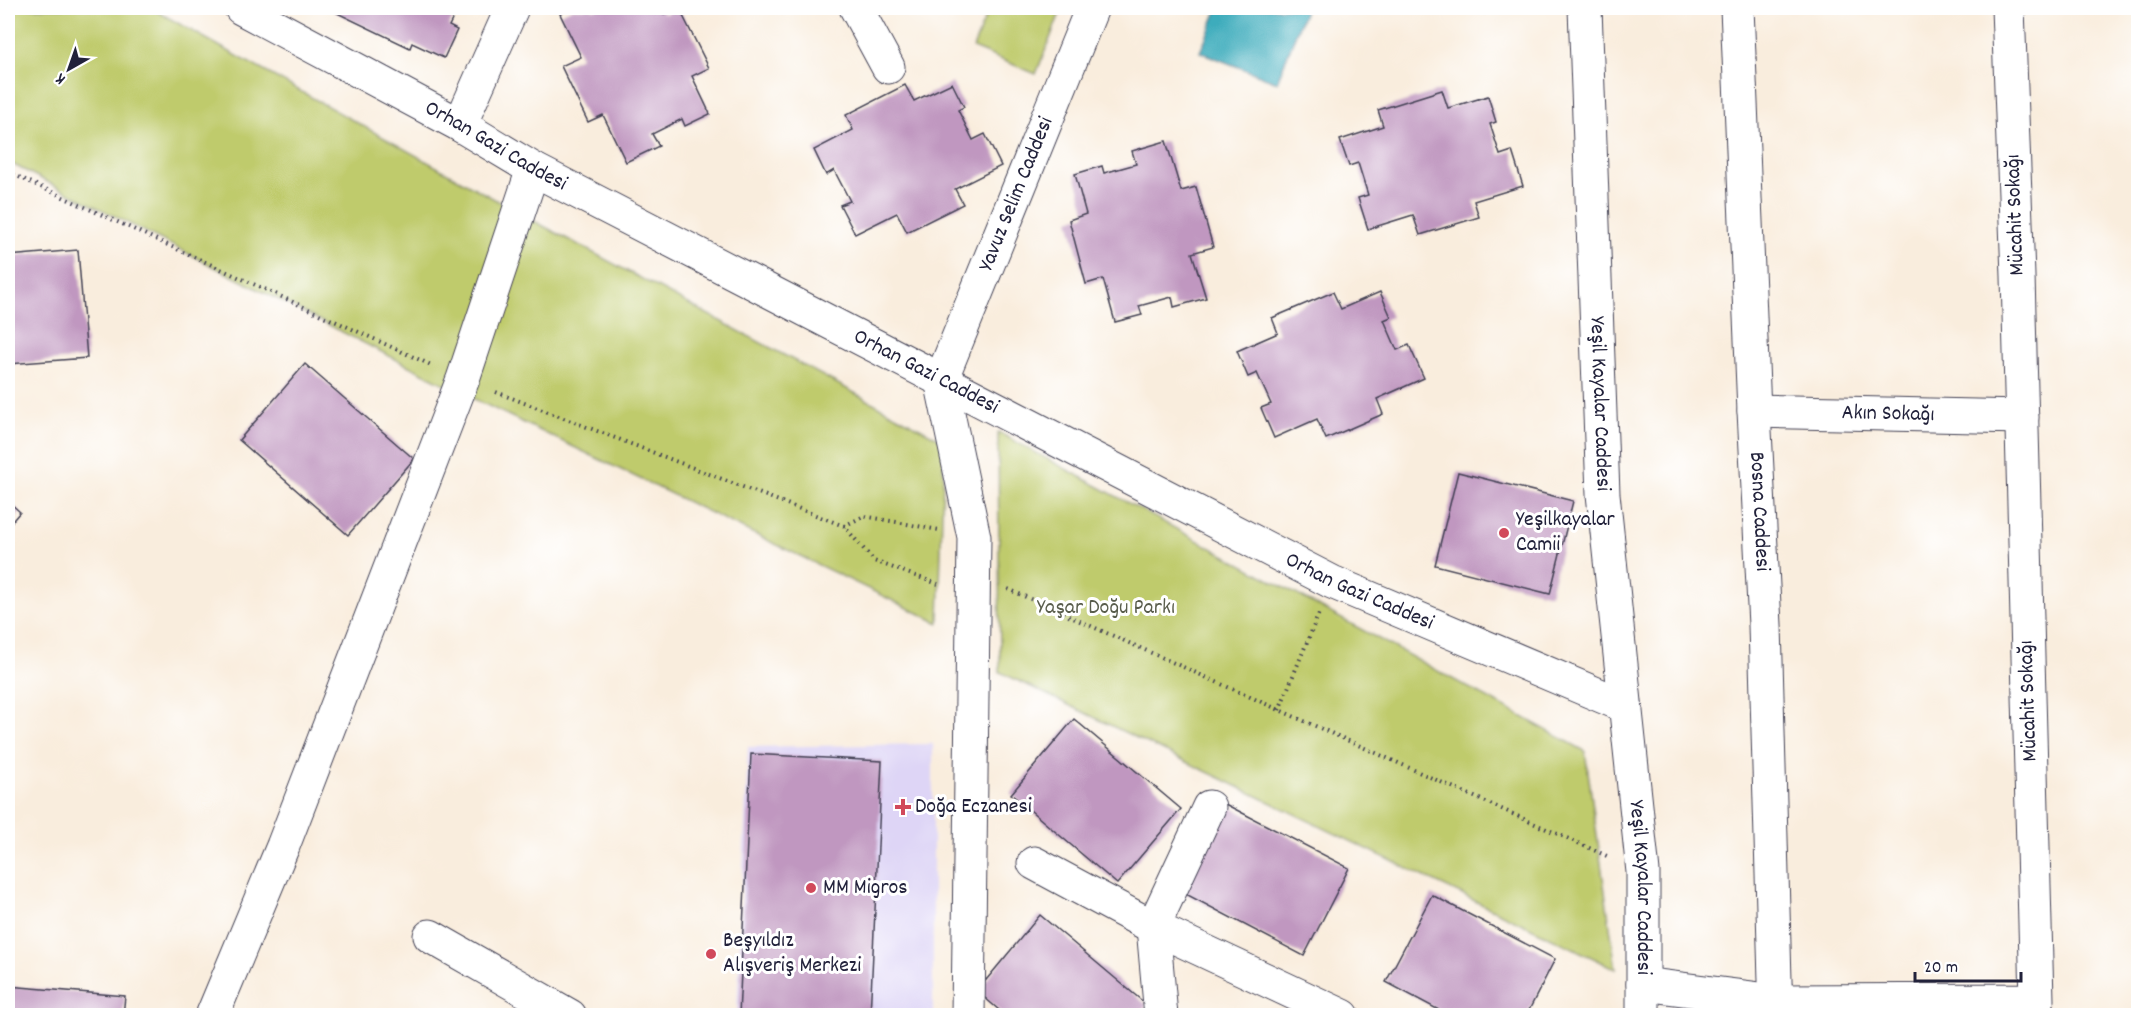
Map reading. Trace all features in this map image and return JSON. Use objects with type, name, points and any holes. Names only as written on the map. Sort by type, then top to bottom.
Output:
[{"type":"street","name":"Orhan Gazi Caddesi","points":[[241,8],[460,125],[533,169],[1332,582],[1625,706]]},
{"type":"street","points":[[460,125],[512,8]]},
{"type":"street","points":[[856,8],[888,67]]},
{"type":"street","name":"Yavuz Selim Caddesi","points":[[941,380],[1092,8]]},
{"type":"street","name":"Yeşil Kayalar Caddesi","points":[[1585,8],[1603,494],[1643,872],[1643,1000]]},
{"type":"street","name":"Bosna Caddesi","points":[[1737,8],[1765,625],[1776,1008]]},
{"type":"street","name":"Mücahit Sokağı","points":[[1643,1000],[1776,1008],[2037,1000],[2022,417],[2008,8]]},
{"type":"street","points":[[212,1016],[283,846],[463,379],[533,169]]},
{"type":"street","points":[[941,380],[974,537],[968,1016]]},
{"type":"street","name":"Akın Sokağı","points":[[1754,411],[2022,417]]},
{"type":"street","points":[[1161,1016],[1153,927],[1209,807]]},
{"type":"street","points":[[1034,863],[1153,927],[1343,1016]]},
{"type":"street","points":[[430,936],[570,1016]]},
{"type":"path","points":[[8,172],[463,379],[844,526],[874,561],[973,585],[1279,710],[1643,872]]},
{"type":"path","points":[[844,526],[864,516],[974,537]]},
{"type":"path","points":[[1279,710],[1332,582]]},
{"type":"shaded area","name":"MM Migros","points":[[933,744],[933,1015],[737,1016],[748,747]]},
{"type":"green space","points":[[8,8],[151,8],[534,221],[944,441],[939,623],[472,398],[8,162]]},
{"type":"green space","points":[[989,8],[1062,8],[1036,74],[973,48]]},
{"type":"green space","name":"Yaşar Doğu Parkı","points":[[998,432],[1585,751],[1616,969],[1000,672]]},
{"type":"water","points":[[1218,8],[1306,8],[1277,82],[1200,52]]},
{"type":"building","points":[[335,8],[458,8],[449,26],[457,30],[444,58],[412,43],[410,48],[333,11]]},
{"type":"building","points":[[573,8],[592,8],[593,10],[598,8],[661,8],[664,14],[679,8],[709,68],[692,76],[710,114],[685,126],[682,119],[652,134],[659,146],[626,162],[603,115],[588,122],[561,66],[581,57],[560,14]]},
{"type":"building","points":[[952,83],[964,107],[958,110],[973,140],[985,134],[1001,166],[955,189],[963,204],[907,232],[897,213],[855,234],[840,205],[850,201],[834,170],[826,175],[814,150],[853,130],[846,115],[905,85],[914,101]]},
{"type":"building","points":[[1442,90],[1448,108],[1488,96],[1496,122],[1490,124],[1500,155],[1512,151],[1523,186],[1474,201],[1479,217],[1420,235],[1413,215],[1368,229],[1358,198],[1368,195],[1358,163],[1349,166],[1340,140],[1383,126],[1378,110]]},
{"type":"building","points":[[1166,141],[1181,191],[1196,187],[1213,247],[1192,253],[1206,298],[1174,307],[1172,297],[1139,306],[1142,315],[1115,322],[1103,279],[1086,284],[1069,220],[1086,214],[1075,174],[1102,166],[1104,173],[1136,164],[1132,151]]},
{"type":"building","points":[[78,250],[87,358],[8,364],[8,256]]},
{"type":"building","points":[[1333,292],[1341,309],[1380,292],[1391,317],[1384,320],[1397,350],[1409,345],[1424,378],[1377,399],[1383,414],[1326,439],[1317,419],[1274,438],[1261,408],[1271,404],[1257,373],[1248,377],[1237,351],[1278,333],[1272,318]]},
{"type":"building","points":[[305,364],[414,459],[348,535],[239,440]]},
{"type":"building","name":"Yeşilkayalar Camii","points":[[1458,472],[1573,501],[1550,594],[1435,565]]},
{"type":"building","points":[[8,501],[20,512],[8,526]]},
{"type":"building","points":[[1074,719],[1181,809],[1117,884],[1011,794]]},
{"type":"building","name":"MM Migros","points":[[751,754],[882,761],[870,1016],[739,1016]]},
{"type":"building","points":[[1225,804],[1349,868],[1304,956],[1180,891]]},
{"type":"building","points":[[1432,895],[1555,959],[1526,1016],[1450,1016],[1386,982]]},
{"type":"building","points":[[1040,915],[1147,1005],[1138,1016],[1006,1016],[977,991]]},
{"type":"building","points":[[8,986],[125,996],[123,1016],[8,1016]]},
{"type":"place","name":"Yeşilkayalar Camii","points":[[1504,533]]},
{"type":"place","name":"Doğa Eczanesi","points":[[903,807]]},
{"type":"place","name":"MM Migros","points":[[811,888]]},
{"type":"place","name":"Beşyıldız Alışveriş Merkezi","points":[[711,954]]}]
